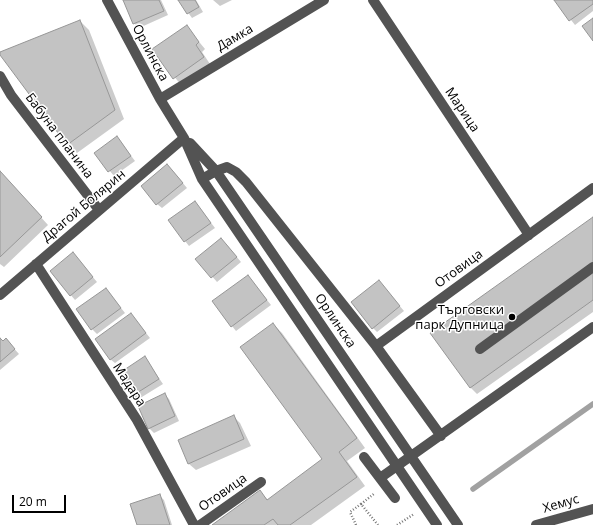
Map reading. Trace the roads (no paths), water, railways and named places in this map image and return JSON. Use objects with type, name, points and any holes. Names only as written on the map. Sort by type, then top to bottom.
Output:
[{"type":"street","name":"Орлинска","points":[[107,0],[160,99],[184,138],[202,179],[424,508],[437,525]]},
{"type":"street","name":"Дамка","points":[[160,99],[324,0]]},
{"type":"street","name":"Марица","points":[[374,0],[529,235]]},
{"type":"street","name":"Бабуна планина","points":[[0,76],[11,95],[99,210]]},
{"type":"street","name":"Орлинска","points":[[184,138],[216,171],[458,525]]},
{"type":"street","name":"Драгой Болярин","points":[[0,295],[184,138]]},
{"type":"street","points":[[202,179],[227,167],[236,172],[246,182],[376,346],[441,436]]},
{"type":"street","name":"Отовица","points":[[376,346],[593,188]]},
{"type":"street","name":"Мадара","points":[[36,264],[137,420],[194,525]]},
{"type":"street","points":[[480,349],[593,267]]},
{"type":"street","points":[[380,478],[593,327]]},
{"type":"street","points":[[364,457],[395,498]]},
{"type":"street","name":"Отовица","points":[[200,525],[261,482]]},
{"type":"street","name":"Хемус","points":[[536,525],[593,509]]},
{"type":"waterway","points":[[473,489],[593,404]]},
{"type":"place","name":"Търговски парк Дупница","points":[[512,317]]}]
